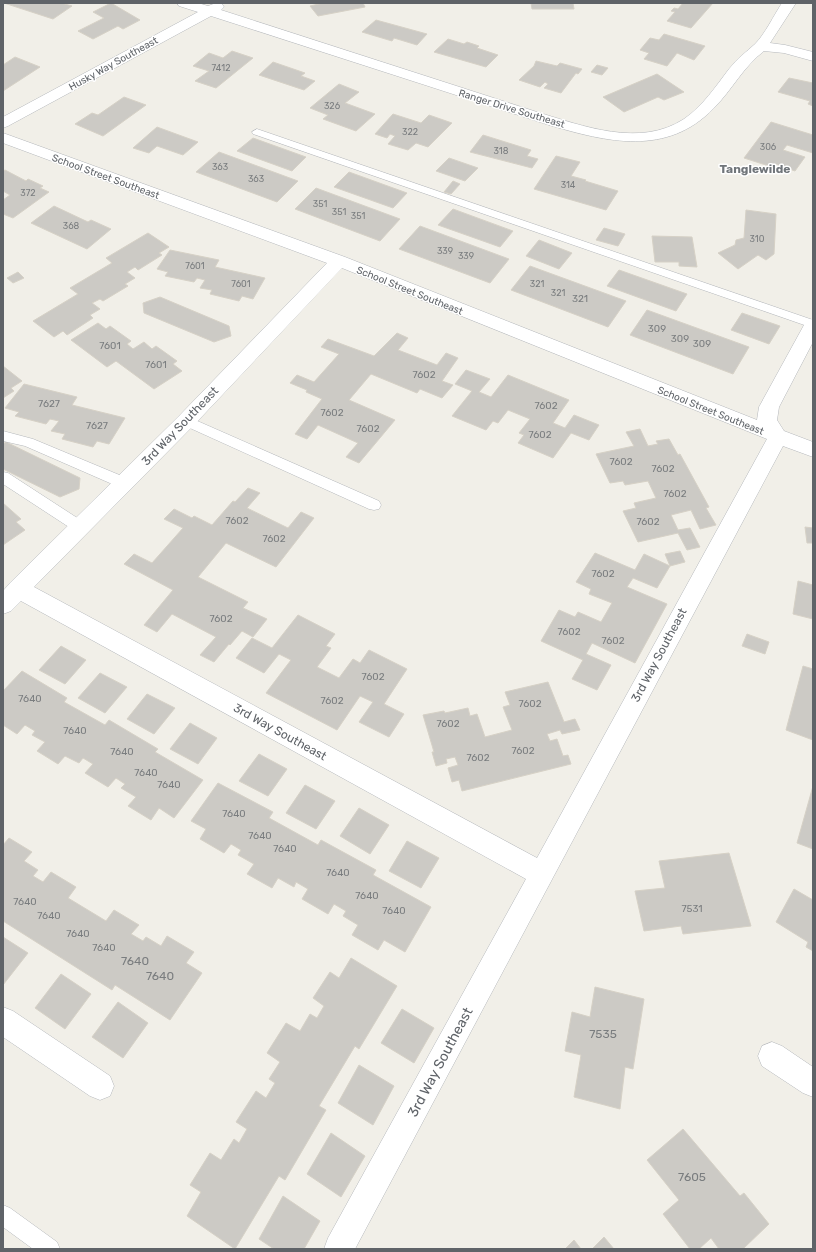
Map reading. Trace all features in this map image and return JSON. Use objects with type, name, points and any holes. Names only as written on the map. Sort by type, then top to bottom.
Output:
[{"type":"street","name":"Ranger Drive Southeast","points":[[184,3],[580,130],[620,138],[663,134],[685,126],[701,114],[747,58],[761,46],[789,3]]},
{"type":"street","name":"Husky Way Southeast","points":[[3,124],[223,3]]},
{"type":"street","points":[[761,46],[785,49],[813,57]]},
{"type":"street","name":"School Street Southeast","points":[[3,138],[339,261],[813,450]]},
{"type":"street","name":"3rd Way Southeast","points":[[339,261],[186,421],[11,597],[541,874]]},
{"type":"street","points":[[778,437],[767,421],[768,407],[813,325]]},
{"type":"street","name":"3rd Way Southeast","points":[[340,1249],[778,437]]},
{"type":"street","points":[[3,1021],[100,1086]]},
{"type":"street","points":[[772,1056],[813,1083]]},
{"type":"lane","points":[[257,132],[813,325]]},
{"type":"lane","points":[[186,421],[374,505]]},
{"type":"lane","points":[[3,436],[28,442],[124,483]]},
{"type":"lane","points":[[3,477],[80,527]]},
{"type":"lane","points":[[3,1216],[50,1249]]},
{"type":"building","points":[[4,3],[61,3],[72,6],[53,19]]},
{"type":"building","points":[[111,3],[140,20],[123,29],[118,26],[93,39],[78,31],[104,18],[93,12]]},
{"type":"building","points":[[323,3],[363,3],[365,7],[318,16],[310,6]]},
{"type":"building","points":[[531,3],[573,3],[574,9],[532,9]]},
{"type":"building","points":[[683,3],[713,3],[691,28],[667,21],[675,12],[671,11],[674,8],[678,9]]},
{"type":"building","points":[[376,20],[427,34],[417,45],[394,38],[392,41],[362,32]]},
{"type":"building","points":[[664,34],[705,46],[694,60],[677,53],[667,66],[644,59],[649,53],[640,50],[650,38],[659,40]]},
{"type":"building","points":[[448,39],[464,44],[467,42],[479,46],[477,48],[498,55],[486,67],[434,52]]},
{"type":"building","points":[[232,51],[253,58],[216,88],[195,81],[209,71],[193,66],[209,53],[223,58]]},
{"type":"building","points":[[15,57],[40,67],[3,91],[3,65]]},
{"type":"building","points":[[536,61],[557,66],[560,63],[582,69],[578,74],[576,73],[561,93],[544,88],[548,84],[545,82],[540,87],[519,80],[534,66]]},
{"type":"building","points":[[273,62],[305,73],[301,76],[315,81],[304,90],[259,75]]},
{"type":"building","points":[[597,65],[608,68],[602,75],[591,72]]},
{"type":"building","points":[[657,74],[684,92],[664,100],[658,97],[624,112],[603,97]]},
{"type":"building","points":[[789,78],[813,83],[813,106],[808,104],[810,101],[778,92]]},
{"type":"building","points":[[339,84],[359,92],[345,103],[375,114],[356,131],[323,119],[328,115],[310,108]]},
{"type":"building","points":[[124,97],[146,105],[103,136],[75,124],[92,113],[98,115]]},
{"type":"building","points":[[393,114],[421,123],[429,115],[452,123],[428,147],[416,143],[408,150],[388,144],[395,136],[390,134],[387,138],[375,134]]},
{"type":"building","points":[[771,122],[813,135],[813,153],[787,145],[783,150],[805,157],[795,171],[775,164],[772,167],[744,158]]},
{"type":"building","points":[[157,127],[198,142],[183,155],[157,146],[149,153],[133,148]]},
{"type":"building","points":[[483,135],[531,150],[527,156],[538,159],[532,168],[470,152]]},
{"type":"building","points":[[253,138],[306,157],[292,171],[237,151]]},
{"type":"building","points":[[219,152],[298,181],[277,202],[196,172]]},
{"type":"building","points":[[556,156],[580,162],[571,176],[618,191],[606,210],[534,189]]},
{"type":"building","points":[[449,158],[478,168],[465,181],[436,171]]},
{"type":"building","points":[[5,170],[26,181],[28,179],[43,186],[40,188],[49,192],[13,218],[3,214],[3,200],[10,195],[3,191],[3,171]]},
{"type":"building","points":[[349,172],[407,193],[393,208],[334,187]]},
{"type":"building","points":[[453,181],[460,184],[451,194],[444,192]]},
{"type":"building","points":[[316,188],[400,219],[380,241],[295,209]]},
{"type":"building","points":[[54,206],[88,222],[91,220],[111,229],[87,249],[31,223]]},
{"type":"building","points":[[453,209],[513,231],[500,247],[438,225]]},
{"type":"building","points":[[746,210],[776,214],[774,254],[766,260],[758,255],[738,269],[718,253],[735,245],[736,240],[744,238]]},
{"type":"building","points":[[420,226],[509,259],[490,283],[399,249]]},
{"type":"building","points":[[604,228],[625,234],[618,246],[596,240]]},
{"type":"building","points":[[148,233],[169,247],[159,253],[162,255],[138,270],[135,267],[127,272],[135,278],[125,284],[128,286],[103,301],[100,299],[92,303],[100,309],[90,315],[93,318],[67,335],[63,331],[54,337],[33,321],[78,294],[70,288],[112,263],[106,258]]},
{"type":"building","points":[[652,236],[692,237],[697,267],[679,266],[679,262],[655,262]]},
{"type":"building","points":[[539,240],[572,253],[559,269],[526,256]]},
{"type":"building","points":[[170,250],[219,260],[215,267],[265,278],[253,299],[242,296],[239,301],[210,294],[212,290],[200,288],[205,280],[197,278],[194,282],[165,276],[168,272],[157,269]]},
{"type":"building","points":[[530,266],[626,301],[608,327],[511,290]]},
{"type":"building","points":[[619,270],[687,294],[676,311],[607,286]]},
{"type":"building","points":[[18,272],[24,278],[13,283],[7,278]]},
{"type":"building","points":[[160,297],[229,326],[231,336],[214,342],[144,313],[143,303]]},
{"type":"building","points":[[647,310],[749,347],[733,374],[630,335]]},
{"type":"building","points":[[742,313],[780,326],[769,344],[731,330]]},
{"type":"building","points":[[98,323],[106,329],[110,326],[131,341],[127,344],[133,349],[144,342],[152,349],[156,346],[177,361],[173,364],[182,371],[154,389],[116,361],[107,367],[71,340]]},
{"type":"building","points":[[397,333],[408,338],[398,350],[437,365],[446,353],[458,358],[442,381],[453,385],[442,398],[420,389],[417,393],[371,374],[349,400],[395,420],[359,463],[346,457],[358,443],[318,425],[307,439],[295,434],[322,399],[306,392],[307,390],[290,383],[297,375],[314,382],[339,354],[321,347],[328,339],[374,356]]},
{"type":"building","points":[[3,366],[22,381],[11,388],[14,391],[3,398]]},
{"type":"building","points":[[466,370],[490,379],[479,392],[491,397],[508,375],[569,400],[553,423],[565,428],[574,415],[599,425],[589,440],[571,433],[553,458],[518,443],[524,435],[519,433],[530,419],[508,410],[498,423],[493,421],[486,430],[452,416],[472,391],[455,384]]},
{"type":"building","points":[[24,384],[77,397],[72,405],[125,418],[109,444],[97,441],[93,447],[62,439],[65,434],[51,431],[59,421],[50,419],[46,424],[15,416],[19,412],[5,408]]},
{"type":"building","points":[[640,429],[648,446],[658,444],[656,441],[669,439],[678,455],[680,454],[709,507],[706,508],[716,525],[700,529],[691,510],[671,515],[678,530],[690,528],[700,547],[687,550],[678,533],[638,542],[623,511],[636,508],[634,503],[656,498],[648,481],[625,485],[623,481],[610,483],[596,454],[634,446],[626,432]]},
{"type":"building","points":[[6,442],[80,478],[79,489],[60,497],[3,469],[3,444]]},
{"type":"building","points":[[248,488],[260,493],[247,508],[288,528],[301,512],[314,518],[276,567],[226,543],[198,577],[248,602],[243,608],[267,619],[253,637],[242,631],[214,662],[200,655],[216,637],[172,614],[157,632],[144,625],[173,590],[124,564],[134,554],[152,563],[183,528],[164,519],[174,509],[192,518],[194,516],[212,525],[233,501],[235,502]]},
{"type":"building","points":[[3,503],[21,519],[16,522],[25,530],[3,545]]},
{"type":"building","points":[[805,527],[813,528],[813,543],[807,543]]},
{"type":"building","points":[[680,551],[685,562],[670,566],[665,554]]},
{"type":"building","points":[[595,553],[635,570],[644,554],[670,566],[657,588],[633,578],[627,587],[667,604],[635,663],[592,643],[586,654],[611,665],[597,690],[572,679],[583,660],[541,641],[559,610],[575,617],[578,612],[601,622],[612,603],[589,594],[591,589],[576,582]]},
{"type":"building","points":[[798,581],[813,585],[813,619],[793,614]]},
{"type":"building","points":[[298,615],[335,634],[326,646],[331,648],[317,667],[339,678],[353,659],[360,663],[369,650],[407,669],[384,704],[404,714],[389,737],[359,722],[373,702],[360,696],[337,730],[266,693],[291,660],[279,654],[264,673],[236,658],[252,638],[272,648]]},
{"type":"building","points":[[747,634],[769,642],[765,654],[742,646]]},
{"type":"building","points":[[61,646],[86,660],[65,684],[39,670]]},
{"type":"building","points":[[803,666],[813,669],[813,740],[786,730]]},
{"type":"building","points":[[22,671],[67,698],[64,702],[105,725],[109,720],[158,749],[155,752],[203,780],[174,818],[159,808],[151,820],[128,806],[136,797],[121,788],[125,784],[116,778],[108,787],[85,773],[93,764],[83,758],[79,763],[65,756],[58,764],[37,751],[45,742],[32,735],[35,731],[25,725],[17,734],[3,725],[3,691]]},
{"type":"building","points":[[100,673],[127,687],[105,713],[78,698]]},
{"type":"building","points":[[548,682],[564,722],[575,719],[580,730],[562,734],[560,730],[547,734],[550,741],[557,739],[563,756],[568,755],[571,764],[462,791],[459,780],[452,782],[448,768],[458,765],[455,757],[446,759],[447,763],[436,766],[432,752],[434,752],[423,715],[444,711],[445,713],[468,708],[470,716],[477,714],[485,737],[512,730],[503,707],[510,705],[505,692]]},
{"type":"building","points":[[147,694],[175,708],[154,734],[127,719]]},
{"type":"building","points":[[190,723],[217,738],[198,764],[170,749]]},
{"type":"building","points":[[259,754],[287,769],[268,796],[239,781]]},
{"type":"building","points":[[218,783],[273,812],[269,818],[318,845],[321,840],[376,870],[373,875],[431,907],[405,952],[384,940],[378,950],[352,935],[358,925],[343,916],[346,911],[334,904],[328,914],[302,899],[308,889],[296,882],[294,887],[278,878],[272,888],[247,874],[254,864],[238,855],[241,850],[231,844],[224,853],[200,839],[206,829],[191,821]]},
{"type":"building","points":[[305,785],[335,801],[316,829],[286,813]]},
{"type":"building","points":[[813,786],[813,849],[797,843]]},
{"type":"building","points":[[359,808],[389,825],[370,854],[340,836]]},
{"type":"building","points":[[9,838],[32,852],[24,861],[38,870],[33,876],[43,882],[51,872],[76,887],[68,898],[106,921],[114,910],[139,925],[131,934],[143,941],[146,937],[161,946],[167,936],[194,952],[186,963],[202,973],[170,1020],[115,985],[112,990],[3,921],[3,845]]},
{"type":"building","points":[[407,841],[439,858],[421,888],[389,871]]},
{"type":"building","points":[[729,853],[751,926],[683,934],[681,926],[644,931],[635,891],[665,888],[659,861]]},
{"type":"building","points":[[794,889],[813,900],[813,951],[806,947],[808,942],[776,922]]},
{"type":"building","points":[[3,937],[28,953],[3,985]]},
{"type":"building","points":[[351,958],[397,986],[359,1049],[355,1046],[319,1106],[326,1110],[285,1180],[279,1176],[235,1249],[187,1216],[201,1192],[190,1185],[210,1153],[221,1160],[234,1139],[239,1143],[247,1129],[236,1122],[256,1091],[266,1098],[275,1083],[269,1079],[280,1062],[267,1053],[286,1023],[300,1031],[310,1014],[317,1018],[324,1006],[313,998],[330,972],[339,978]]},
{"type":"building","points":[[61,974],[91,994],[65,1029],[35,1008]]},
{"type":"building","points":[[595,987],[644,999],[633,1069],[625,1067],[620,1109],[574,1097],[581,1055],[565,1051],[572,1012],[590,1017]]},
{"type":"building","points":[[118,1002],[148,1023],[123,1058],[92,1037]]},
{"type":"building","points":[[402,1009],[434,1028],[414,1063],[381,1043]]},
{"type":"building","points":[[359,1065],[394,1086],[373,1125],[338,1103]]},
{"type":"building","points":[[683,1129],[740,1196],[744,1193],[769,1224],[743,1249],[719,1249],[711,1238],[699,1249],[690,1249],[663,1214],[679,1200],[647,1160]]},
{"type":"building","points":[[331,1133],[365,1156],[341,1197],[307,1174]]},
{"type":"building","points":[[283,1196],[320,1221],[304,1249],[274,1249],[259,1239]]},
{"type":"building","points":[[604,1237],[614,1249],[592,1249]]},
{"type":"building","points":[[574,1240],[581,1249],[565,1249]]},
{"type":"district","name":"Tanglewilde","points":[[755,169]]}]
